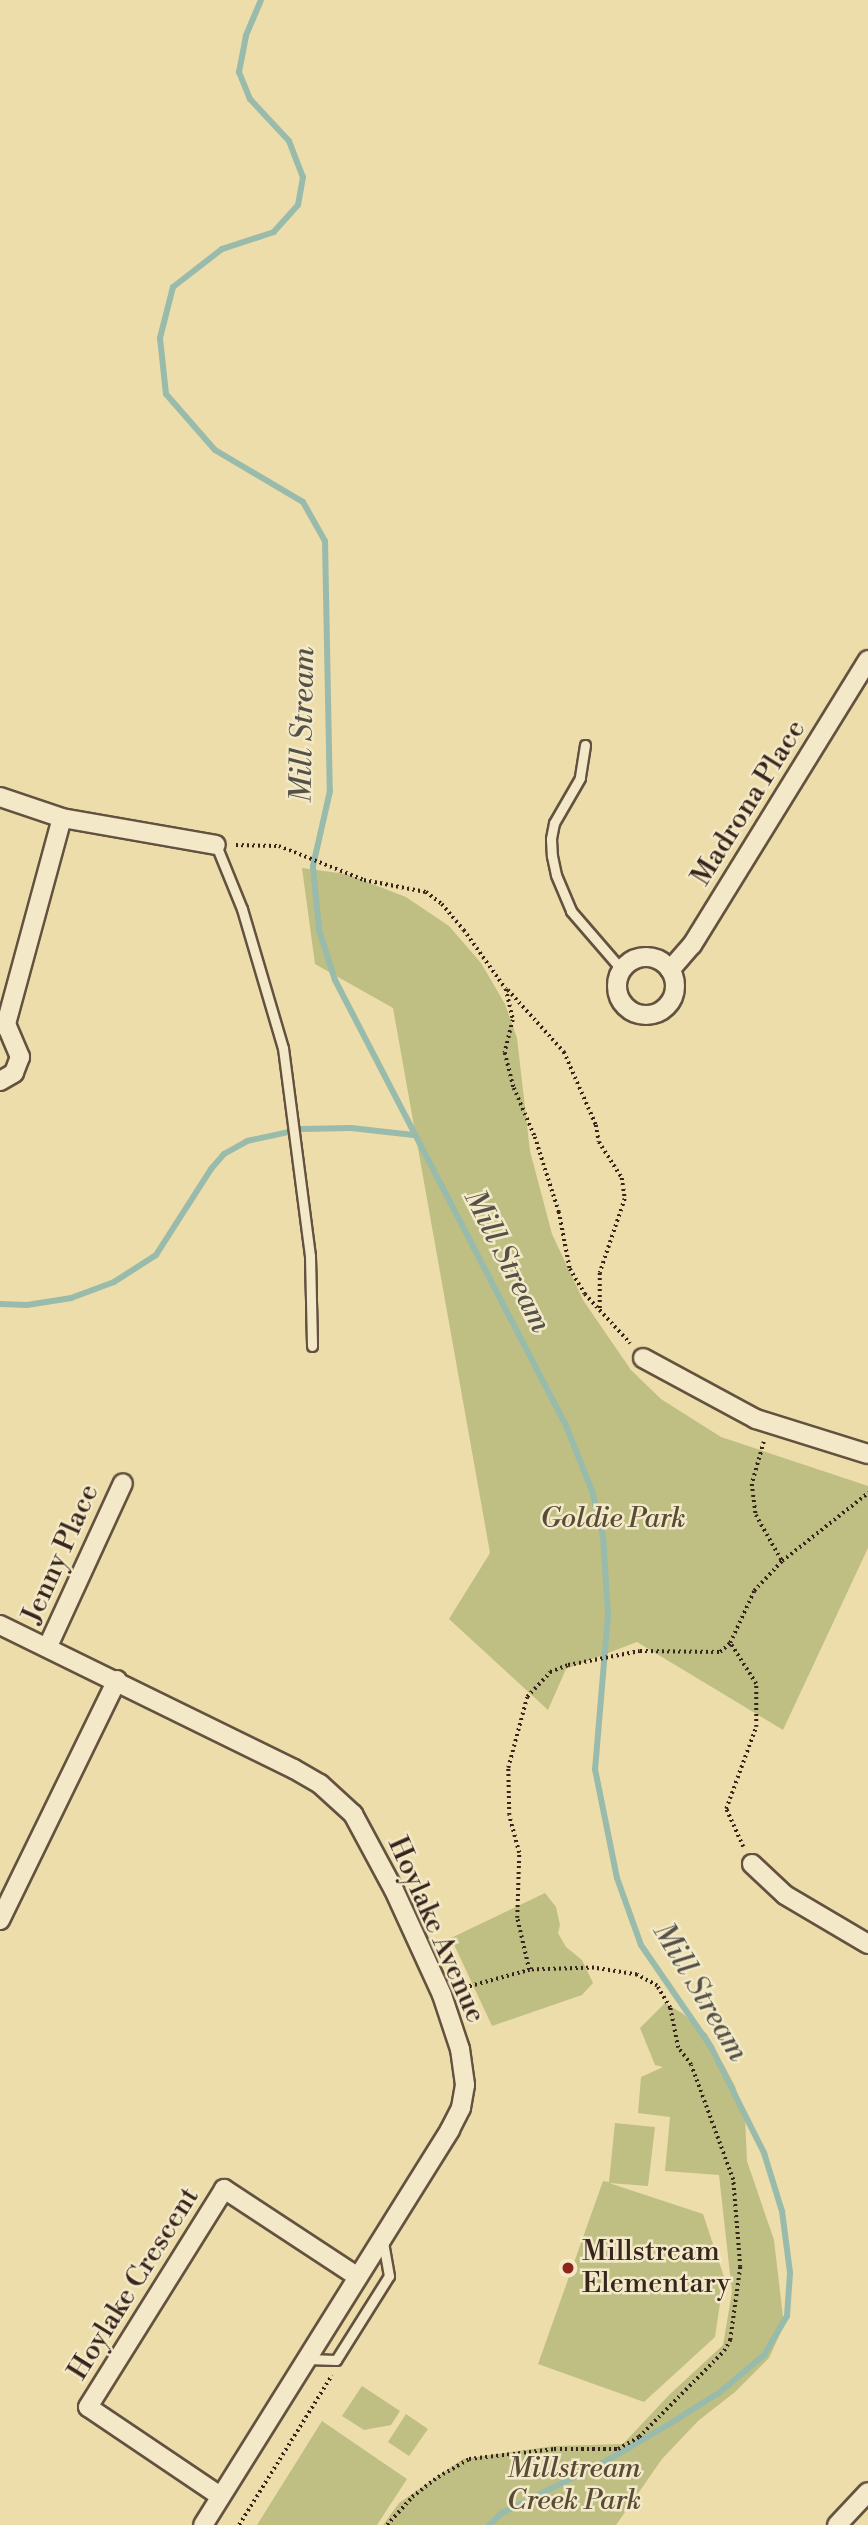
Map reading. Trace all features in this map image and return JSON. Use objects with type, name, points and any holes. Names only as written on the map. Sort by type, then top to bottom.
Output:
[{"type":"street","name":"Madrona Place","points":[[670,970],[692,944],[862,684],[868,660]]},
{"type":"street","points":[[0,797],[62,818],[216,845]]},
{"type":"street","points":[[0,1082],[13,1073],[20,1058],[3,1024],[62,818]]},
{"type":"street","points":[[646,957],[659,961],[670,970],[675,983],[673,996],[665,1008],[653,1015],[639,1015],[627,1008],[619,997],[617,983],[622,970],[632,960],[646,957]]},
{"type":"street","points":[[643,1358],[756,1419],[868,1454]]},
{"type":"street","name":"Jenny Place","points":[[48,1646],[123,1483]]},
{"type":"street","name":"Hoylake Avenue","points":[[0,1625],[117,1680],[320,1784],[353,1814],[394,1889],[442,1994],[460,2049],[465,2085],[461,2108],[450,2130],[202,2525]]},
{"type":"street","points":[[0,1920],[117,1680]]},
{"type":"street","points":[[752,1864],[785,1895],[868,1944]]},
{"type":"street","name":"Hoylake Crescent","points":[[220,2496],[88,2407],[210,2212],[225,2189],[358,2277]]},
{"type":"street","points":[[836,2525],[868,2492]]},
{"type":"lane","points":[[585,746],[580,778],[555,823],[551,839],[552,856],[571,911],[622,970]]},
{"type":"lane","points":[[216,845],[242,909],[283,1048],[310,1256],[312,1346]]},
{"type":"lane","points":[[307,2359],[336,2360],[389,2276],[383,2238]]},
{"type":"path","points":[[216,845],[279,846],[364,880],[426,892],[442,904],[506,989],[564,1052],[596,1125],[599,1142],[622,1178],[625,1199],[600,1273],[600,1309]]},
{"type":"path","points":[[506,989],[513,1020],[505,1053],[514,1088],[535,1137],[559,1212],[570,1269],[585,1294],[643,1358]]},
{"type":"path","points":[[771,1424],[752,1484],[756,1515],[782,1561]]},
{"type":"path","points":[[529,1970],[517,1918],[519,1853],[509,1815],[508,1768],[527,1697],[550,1672],[568,1665],[640,1651],[705,1654],[720,1652],[730,1643],[754,1591],[782,1561],[868,1493]]},
{"type":"path","points":[[730,1643],[756,1684],[756,1727],[726,1809],[752,1864]]},
{"type":"path","points":[[387,2525],[412,2497],[438,2477],[469,2459],[554,2449],[618,2449],[639,2437],[724,2351],[730,2340],[740,2267],[733,2180],[691,2065],[678,2048],[670,2008],[657,1986],[637,1975],[594,1969],[529,1970],[457,1989]]},
{"type":"path","points":[[239,2525],[333,2374],[336,2360]]},
{"type":"green space","name":"Goldie Park","points":[[302,868],[346,874],[406,897],[449,926],[481,963],[505,1004],[517,1038],[530,1151],[552,1234],[583,1300],[631,1370],[661,1399],[721,1437],[868,1486],[868,1548],[783,1730],[637,1642],[566,1669],[548,1710],[449,1619],[490,1553],[393,1008],[315,964]]},
{"type":"green space","points":[[545,1893],[556,1907],[560,1925],[558,1933],[566,1947],[582,1960],[593,1983],[582,1995],[492,2026],[451,1938]]},
{"type":"green space","name":"Millstream Creek Park","points":[[665,2003],[707,2034],[735,2086],[745,2116],[747,2161],[774,2240],[784,2325],[769,2358],[735,2392],[698,2421],[662,2459],[616,2525],[383,2525],[399,2503],[463,2459],[554,2446],[623,2444],[669,2395],[723,2345],[732,2292],[719,2175],[665,2171],[670,2117],[638,2113],[641,2077],[663,2067],[655,2065],[640,2028]]},
{"type":"green space","points":[[615,2123],[655,2127],[648,2186],[609,2183],[703,2214],[724,2277],[715,2337],[644,2402],[538,2364],[603,2181],[609,2182]]},
{"type":"green space","points":[[362,2386],[400,2411],[391,2425],[364,2430],[342,2416]]},
{"type":"green space","points":[[406,2414],[428,2429],[409,2456],[388,2442]]},
{"type":"green space","points":[[322,2421],[407,2479],[377,2525],[257,2525]]},
{"type":"waterway","name":"Mill Stream","points":[[261,0],[246,36],[239,72],[250,99],[289,141],[303,177],[298,205],[274,232],[222,249],[173,287],[160,338],[166,394],[215,450],[303,502],[325,541],[330,791],[313,866],[319,930],[335,980],[565,1423],[592,1491],[603,1535],[608,1615],[595,1769],[617,1878],[641,1945],[711,2047],[764,2153],[782,2211],[790,2273],[787,2316],[764,2355],[720,2392],[608,2460],[502,2513],[489,2525]]},
{"type":"waterway","points":[[0,1304],[27,1305],[71,1298],[114,1282],[156,1255],[211,1169],[224,1154],[247,1141],[302,1129],[351,1128],[414,1135]]},
{"type":"place","name":"Millstream Elementary","points":[[568,2268]]}]
